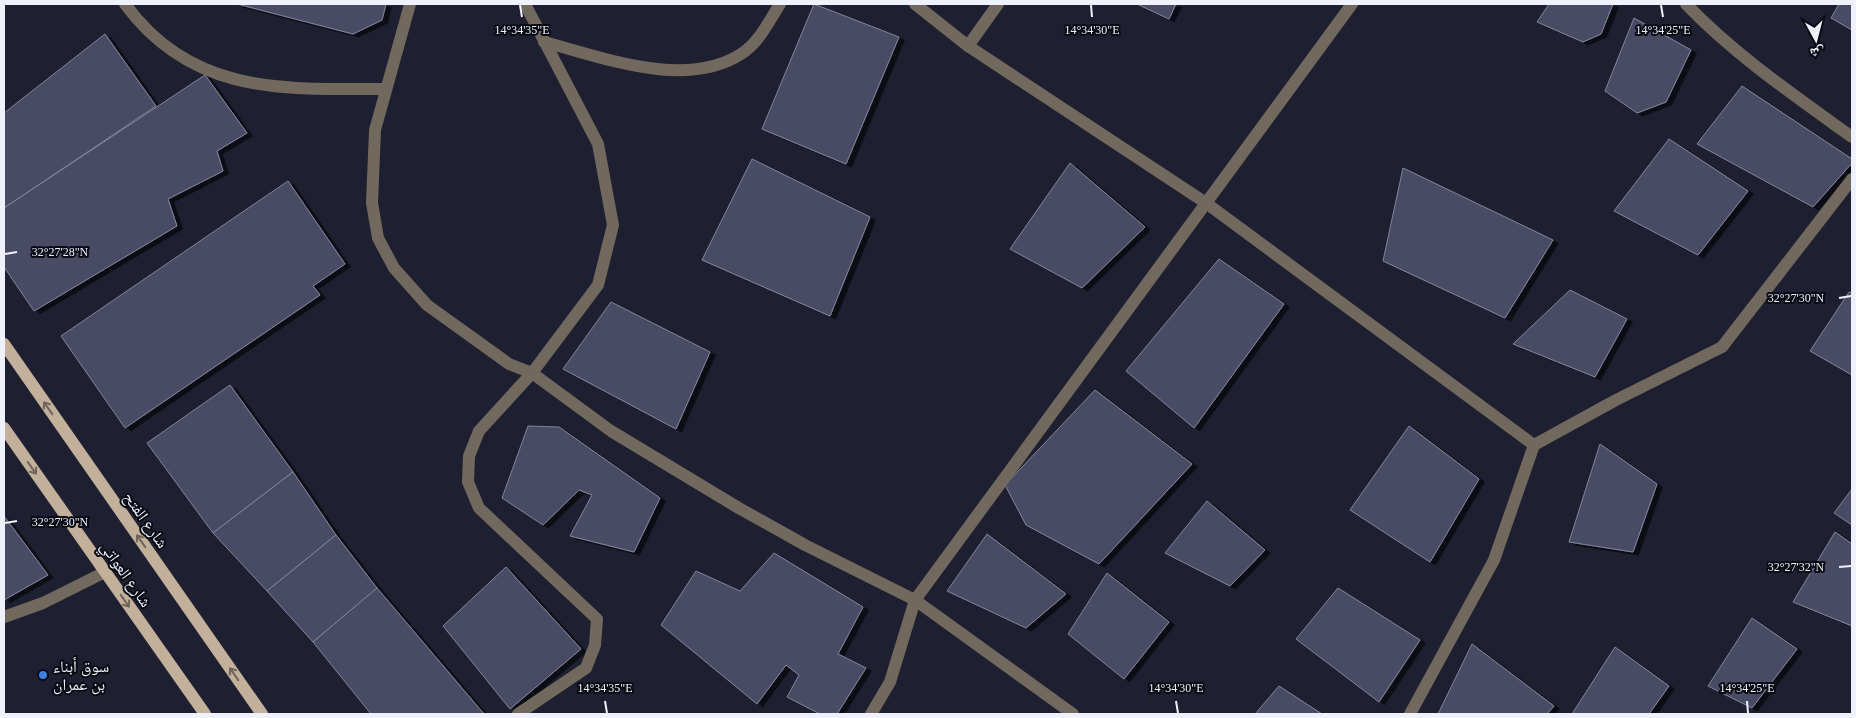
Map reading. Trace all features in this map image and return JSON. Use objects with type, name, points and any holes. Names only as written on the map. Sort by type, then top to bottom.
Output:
[{"type":"main road","name":"شارع الفتح","points":[[4,344],[262,714]]},
{"type":"main road","name":"شارع العواتي","points":[[4,428],[206,714]]},
{"type":"street","points":[[125,4],[136,18],[179,56],[222,77],[292,89],[386,89]]},
{"type":"street","points":[[410,4],[375,130],[372,203],[378,238],[394,268],[427,305],[509,364],[532,373],[611,431],[736,507],[805,545],[915,600],[1073,714]]},
{"type":"street","points":[[518,714],[586,668],[595,645],[597,619],[479,508],[468,482],[469,456],[478,431],[532,373],[598,285],[613,225],[598,144],[525,4]]},
{"type":"street","points":[[544,42],[650,68],[695,71],[741,54],[758,38],[780,4]]},
{"type":"street","points":[[915,4],[968,46],[1206,203],[1534,445]]},
{"type":"street","points":[[968,46],[998,4]]},
{"type":"street","points":[[871,714],[890,682],[915,600],[1352,4]]},
{"type":"street","points":[[1686,4],[1706,24],[1784,89],[1852,137]]},
{"type":"street","points":[[1410,714],[1494,560],[1534,445],[1616,400],[1722,347],[1852,179]]},
{"type":"street","points":[[4,617],[43,603],[105,572]]},
{"type":"building","points":[[237,4],[386,4],[382,20],[353,34]]},
{"type":"building","points":[[814,4],[899,37],[846,164],[762,129]]},
{"type":"building","points":[[1137,4],[1176,4],[1169,19]]},
{"type":"building","points":[[1549,4],[1613,4],[1601,34],[1583,42],[1537,22]]},
{"type":"building","points":[[1839,4],[1852,4],[1852,30],[1831,18]]},
{"type":"building","points":[[1634,18],[1691,50],[1666,102],[1637,113],[1605,91]]},
{"type":"building","points":[[105,34],[156,106],[4,208],[4,113]]},
{"type":"building","points":[[205,75],[247,133],[217,151],[223,171],[168,199],[177,226],[34,311],[4,267],[4,208]]},
{"type":"building","points":[[1742,86],[1852,159],[1852,163],[1813,207],[1697,144]]},
{"type":"building","points":[[1669,139],[1748,191],[1698,255],[1614,211]]},
{"type":"building","points":[[752,159],[870,217],[830,316],[702,260]]},
{"type":"building","points":[[1070,163],[1145,227],[1082,288],[1010,249]]},
{"type":"building","points":[[1403,168],[1553,240],[1505,318],[1383,261]]},
{"type":"building","points":[[288,181],[345,264],[313,286],[320,295],[125,428],[61,336]]},
{"type":"building","points":[[1219,259],[1284,304],[1194,428],[1126,371]]},
{"type":"building","points":[[1570,290],[1627,319],[1595,377],[1513,344]]},
{"type":"building","points":[[1849,292],[1852,293],[1852,375],[1810,351]]},
{"type":"building","points":[[611,302],[710,352],[676,429],[563,369]]},
{"type":"building","points":[[230,385],[293,472],[213,533],[147,443]]},
{"type":"building","points":[[1095,390],[1192,464],[1099,564],[1026,525],[1005,485]]},
{"type":"building","points":[[528,426],[559,427],[660,498],[634,552],[570,536],[592,495],[579,490],[543,525],[502,498]]},
{"type":"building","points":[[1409,426],[1479,479],[1430,562],[1350,510]]},
{"type":"building","points":[[1600,444],[1657,484],[1633,552],[1569,542]]},
{"type":"building","points":[[293,472],[336,535],[267,591],[213,533]]},
{"type":"building","points":[[1852,489],[1852,525],[1834,513]]},
{"type":"building","points":[[1207,501],[1265,550],[1230,586],[1165,553]]},
{"type":"building","points":[[4,516],[48,575],[4,600]]},
{"type":"building","points":[[1835,532],[1852,544],[1852,626],[1793,602]]},
{"type":"building","points":[[987,534],[1066,594],[1026,628],[947,591]]},
{"type":"building","points":[[336,535],[377,588],[313,642],[267,591]]},
{"type":"building","points":[[774,553],[863,607],[838,654],[866,668],[837,714],[820,714],[787,697],[799,675],[786,665],[757,704],[661,625],[696,571],[740,591]]},
{"type":"building","points":[[506,567],[581,649],[510,709],[443,626]]},
{"type":"building","points":[[1107,573],[1169,622],[1124,679],[1068,634]]},
{"type":"building","points":[[377,588],[484,714],[371,714],[313,642]]},
{"type":"building","points":[[1338,588],[1420,640],[1379,702],[1296,639]]},
{"type":"building","points":[[1752,618],[1797,649],[1752,708],[1708,686]]},
{"type":"building","points":[[1472,644],[1554,706],[1547,714],[1438,714]]},
{"type":"building","points":[[1615,647],[1669,686],[1649,714],[1572,714]]},
{"type":"building","points":[[1279,686],[1322,714],[1255,714]]},
{"type":"place","name":"سوق أبناء بن عمران","points":[[43,675]]}]
